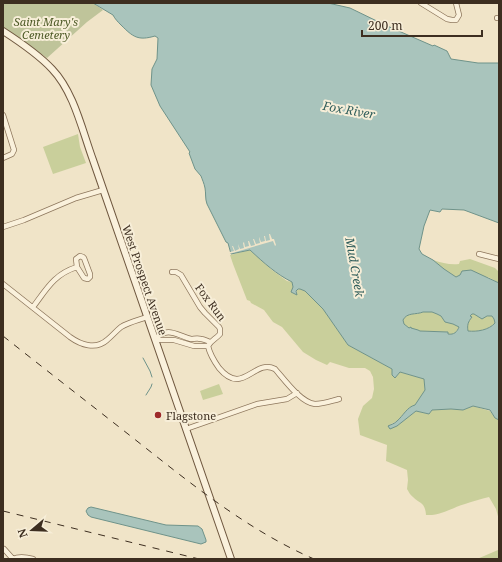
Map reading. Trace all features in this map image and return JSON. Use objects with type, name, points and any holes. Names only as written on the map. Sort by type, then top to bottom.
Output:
[{"type":"main road","name":"West Prospect Avenue","points":[[3,32],[38,56],[57,75],[65,86],[76,113],[231,559]]},
{"type":"street","points":[[421,3],[449,20],[458,18],[459,12],[456,3]]},
{"type":"street","points":[[3,115],[14,150],[14,153],[10,156],[3,158]]},
{"type":"street","points":[[3,227],[24,220],[76,198],[103,190]]},
{"type":"street","points":[[478,254],[499,259]]},
{"type":"street","points":[[80,256],[83,257],[86,261],[90,278],[84,278],[77,267],[76,259],[80,256]]},
{"type":"street","points":[[33,307],[54,279],[77,267]]},
{"type":"street","name":"Fox Run","points":[[172,272],[176,272],[181,275],[200,306],[219,327],[220,334],[209,344]]},
{"type":"street","points":[[3,284],[77,342],[89,345],[96,345],[104,342],[126,324],[147,317]]},
{"type":"street","points":[[155,339],[159,335],[170,331],[190,338],[200,339],[209,344]]},
{"type":"street","points":[[155,339],[174,340],[194,346],[209,344]]},
{"type":"street","points":[[209,344],[210,353],[213,360],[223,373],[233,379],[241,379],[262,368],[270,367],[275,369],[297,393],[308,402],[315,404],[339,399]]},
{"type":"street","points":[[186,429],[257,404],[287,399],[297,393]]},
{"type":"street","points":[[4,549],[13,559],[21,557],[33,559]]},
{"type":"green space","name":"Saint Mary's Cemetery","points":[[3,3],[93,3],[103,10],[87,22],[47,58],[3,27]]},
{"type":"green space","points":[[78,134],[80,147],[86,163],[53,174],[43,147]]},
{"type":"green space","points":[[250,250],[272,270],[287,281],[292,282],[293,287],[291,292],[295,294],[297,293],[297,290],[300,289],[305,291],[323,309],[348,345],[392,369],[395,378],[400,372],[424,379],[425,390],[415,405],[408,409],[398,420],[391,424],[390,429],[397,426],[416,411],[429,414],[432,410],[463,410],[473,406],[490,411],[495,418],[499,420],[499,520],[496,509],[489,497],[441,513],[426,515],[423,505],[411,495],[407,489],[407,470],[386,461],[387,445],[360,435],[358,419],[363,406],[372,398],[374,389],[373,377],[370,371],[365,368],[349,368],[330,362],[327,365],[316,360],[303,352],[282,327],[273,322],[264,310],[247,300],[230,255]]},
{"type":"green space","points":[[470,259],[495,268],[499,272],[499,283],[488,277],[460,275],[456,277],[433,260],[446,264],[459,264],[460,261]]},
{"type":"green space","points":[[423,312],[432,312],[441,316],[445,322],[459,326],[455,333],[448,334],[448,332],[420,331],[409,328],[404,324],[403,320],[405,317]]},
{"type":"green space","points":[[472,314],[479,317],[492,316],[495,323],[482,330],[468,331],[467,327]]},
{"type":"green space","points":[[219,384],[223,394],[203,400],[200,391]]},
{"type":"green space","points":[[499,547],[499,559],[477,559],[498,550]]},
{"type":"water","points":[[93,3],[328,3],[350,8],[385,25],[433,46],[434,45],[447,51],[451,59],[478,63],[499,63],[499,223],[464,210],[442,209],[440,212],[430,210],[424,226],[419,249],[422,254],[456,277],[460,275],[462,271],[471,270],[499,283],[499,420],[495,418],[490,410],[473,406],[463,410],[432,410],[429,414],[416,411],[397,426],[390,429],[388,426],[396,422],[407,410],[415,405],[425,390],[424,379],[400,372],[395,378],[392,375],[392,369],[348,345],[323,309],[305,291],[298,289],[296,291],[297,295],[291,292],[293,287],[292,282],[275,272],[250,250],[231,254],[228,243],[226,242],[207,204],[204,183],[201,176],[195,169],[189,153],[190,152],[160,106],[151,85],[152,69],[157,59],[158,38],[155,36],[144,38],[136,37],[125,29],[113,15]],"holes":[[[423,312],[432,312],[437,314],[441,316],[445,322],[459,327],[455,333],[448,334],[448,332],[420,331],[411,327],[409,328],[404,324],[403,320],[405,317]],[[472,314],[482,319],[487,316],[492,316],[495,323],[483,330],[468,331],[468,324]]]},
{"type":"water","points":[[91,507],[166,525],[198,526],[202,529],[206,542],[201,544],[91,517],[86,511]]},
{"type":"pier","points":[[269,234],[272,239],[274,239],[275,246],[273,241],[229,254],[230,252],[234,251],[232,246],[235,251],[239,249],[238,244],[240,249],[244,248],[244,242],[245,247],[249,246],[248,241],[251,246],[255,245],[253,239],[256,244],[260,243],[259,237],[261,242],[265,241],[264,236],[266,241],[270,240]]},
{"type":"waterway","points":[[143,358],[152,377]]},
{"type":"waterway","points":[[146,395],[152,384]]},
{"type":"railway","points":[[3,336],[206,495],[269,536],[314,559]]},
{"type":"railway","points":[[3,511],[199,559]]},
{"type":"place","name":"Flagstone","points":[[158,415]]},
{"type":"water label","name":"Fox River","points":[[349,110]]},
{"type":"water label","name":"Mud Creek","points":[[355,267]]}]
